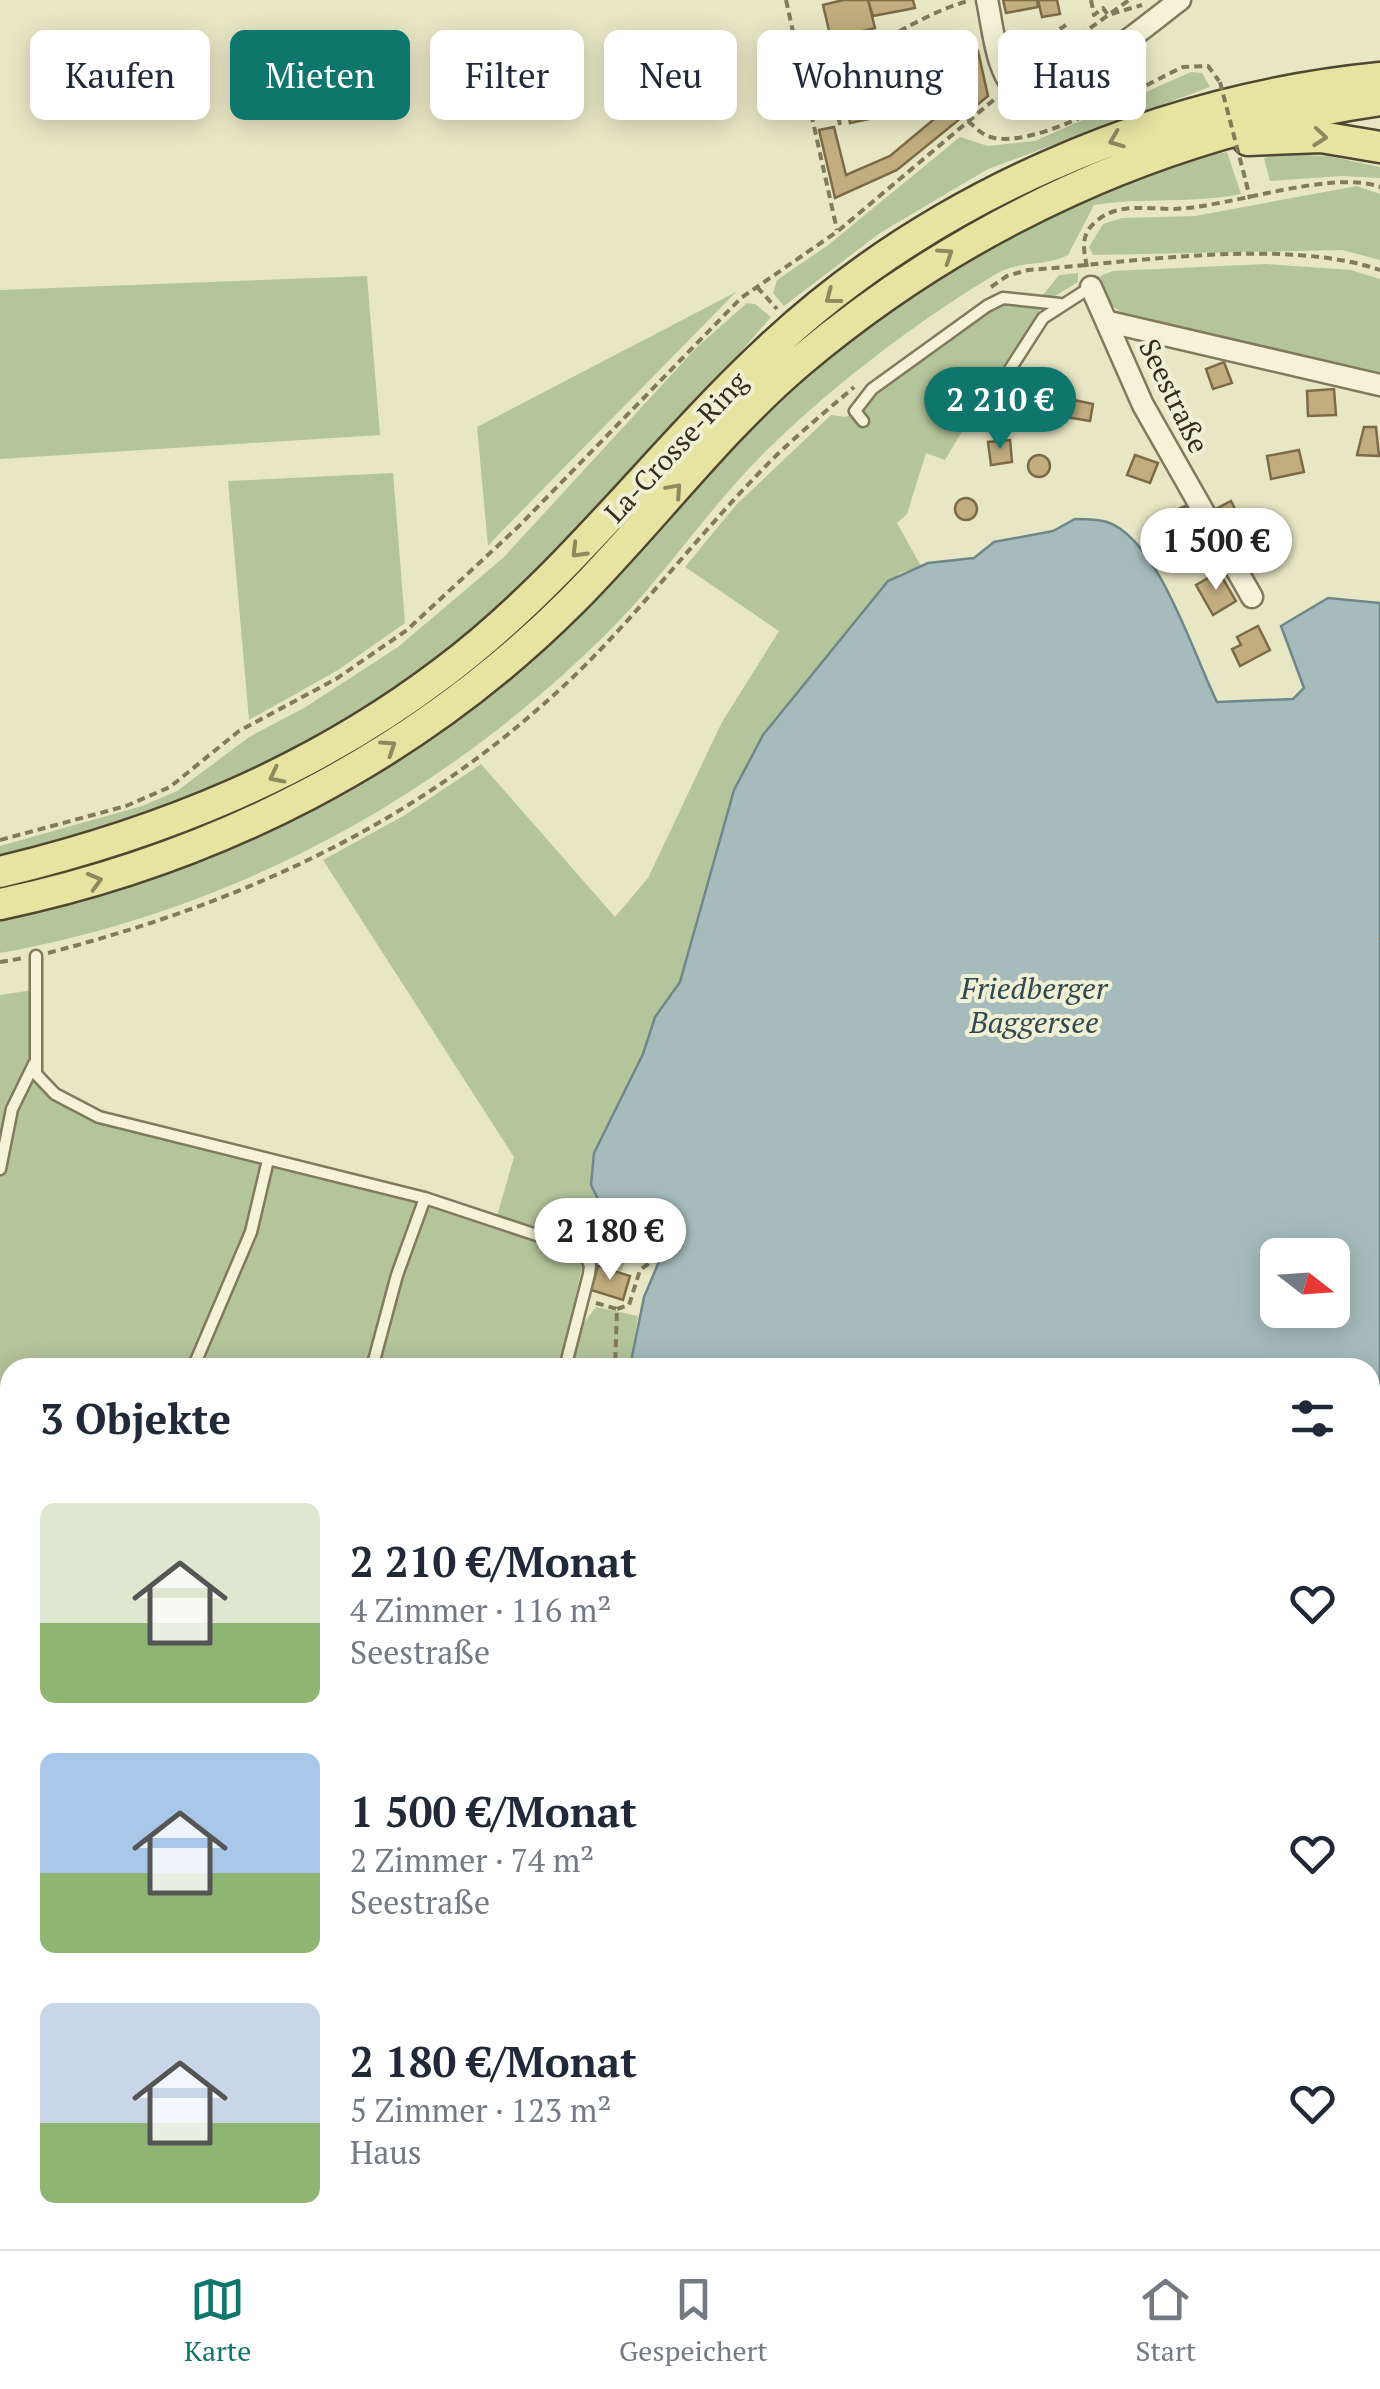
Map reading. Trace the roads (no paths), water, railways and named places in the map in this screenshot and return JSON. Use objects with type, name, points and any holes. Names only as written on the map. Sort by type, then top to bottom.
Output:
[{"type":"main road","name":"La-Crosse-Ring","points":[[0,872],[75,854],[195,814],[338,744],[387,714],[516,613],[765,353],[869,270],[940,224],[1060,164],[1166,121],[1271,94],[1380,78]]},
{"type":"main road","points":[[1190,145],[1265,120],[1380,100]]},
{"type":"main road","points":[[1190,145],[1302,136],[1380,147]]},
{"type":"main road","name":"La-Crosse-Ring","points":[[0,904],[97,881],[196,846],[290,804],[391,747],[535,636],[781,379],[884,296],[1026,210],[1142,158],[1190,145]]},
{"type":"street","points":[[987,0],[1008,75],[1024,95],[1038,97],[1061,86],[1180,0]]},
{"type":"street","name":"Seestraße","points":[[1089,276],[1143,405],[1252,597]]},
{"type":"street","name":"Seestraße","points":[[1109,322],[1380,385]]},
{"type":"lane","points":[[978,419],[1036,328],[1089,276]]},
{"type":"lane","points":[[863,421],[855,410],[872,389],[988,306],[1003,298],[1060,304]]},
{"type":"lane","points":[[36,956],[39,993],[34,1064],[36,1074],[55,1094],[100,1117],[425,1198],[568,1244],[588,1257],[589,1274],[567,1358]]},
{"type":"lane","points":[[0,1168],[12,1109],[34,1064]]},
{"type":"lane","points":[[197,1358],[251,1232],[268,1160]]},
{"type":"lane","points":[[375,1358],[396,1274],[425,1198]]},
{"type":"water","name":"Friedberger Baggersee","points":[[1075,519],[1107,522],[1126,533],[1158,574],[1217,702],[1293,699],[1304,688],[1281,626],[1328,598],[1380,603],[1380,1358],[632,1358],[644,1297],[661,1257],[640,1231],[607,1217],[591,1185],[594,1153],[643,1054],[655,1017],[680,982],[734,790],[763,735],[888,581],[928,563],[974,558],[994,542],[1053,531]]}]
